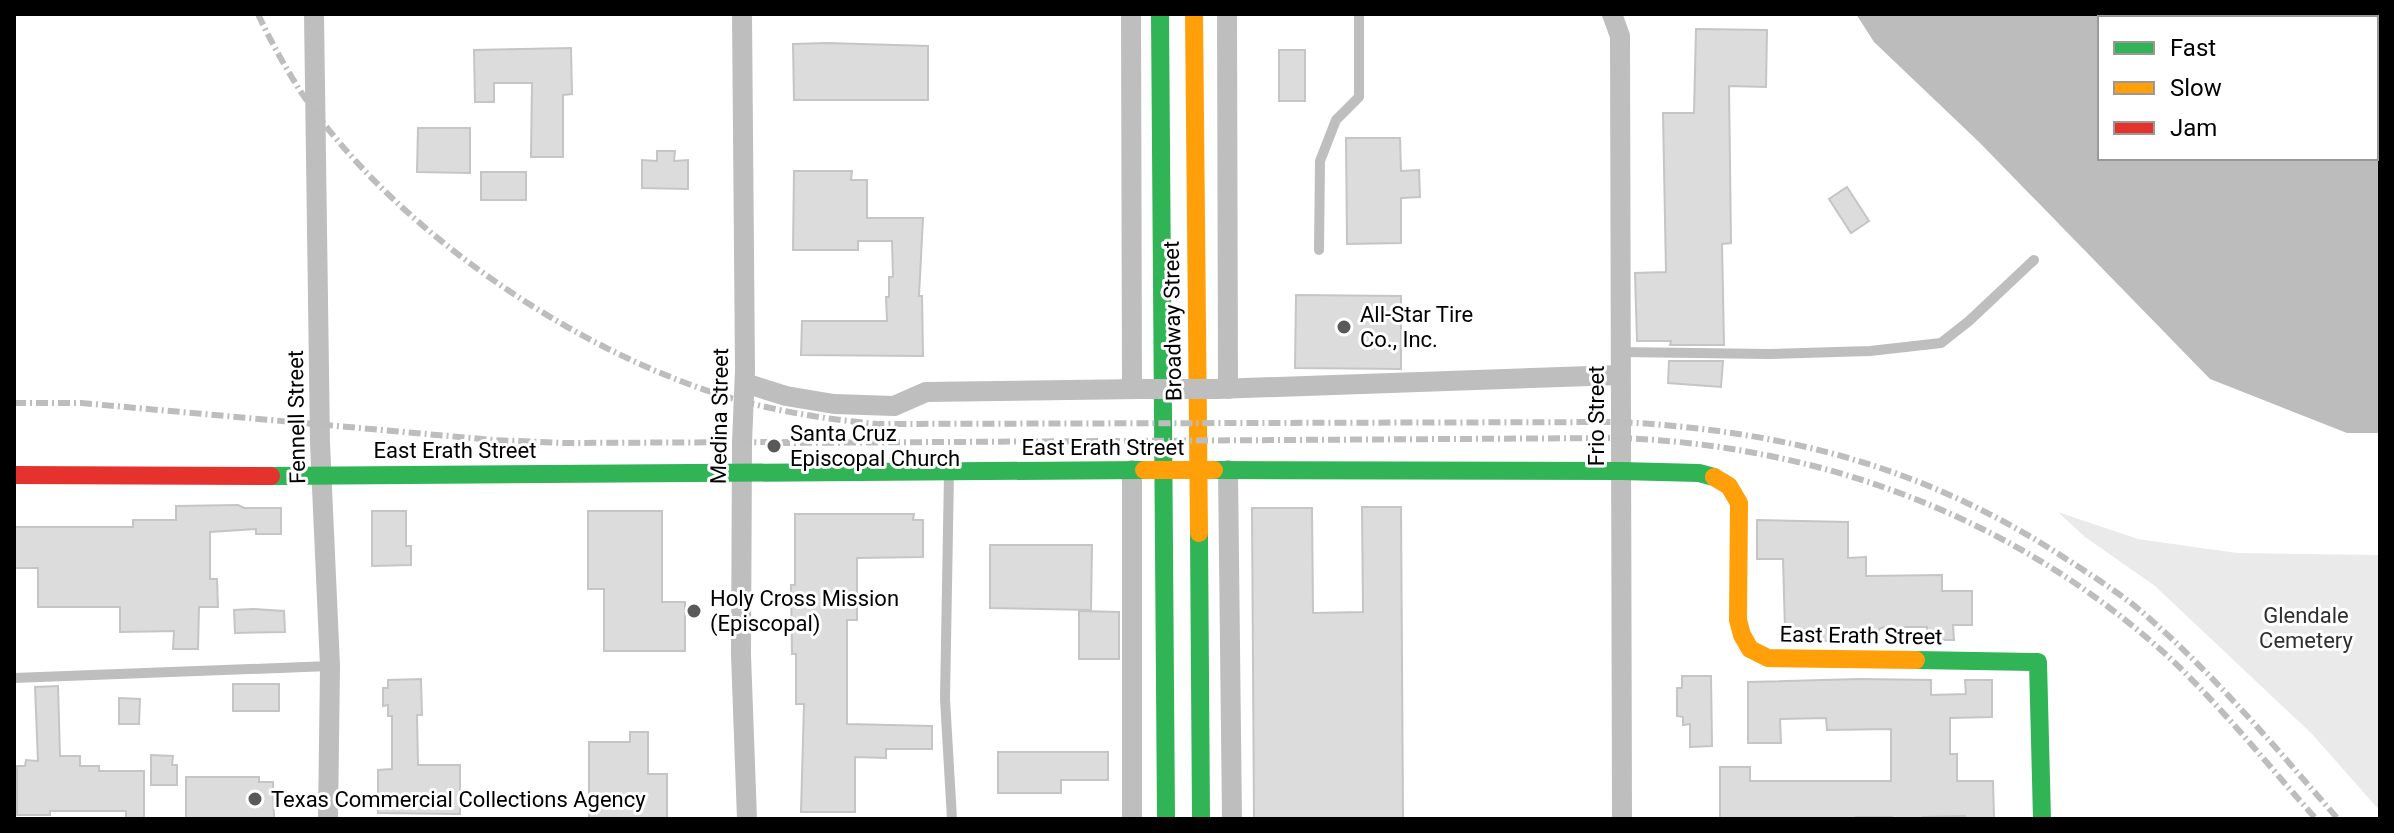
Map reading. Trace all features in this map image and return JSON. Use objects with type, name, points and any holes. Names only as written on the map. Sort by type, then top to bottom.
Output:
[{"type":"street","name":"Fennell Street","points":[[314,14],[321,476],[330,666],[328,819]]},
{"type":"street","name":"Medina Street","points":[[742,14],[745,383],[741,472],[741,655],[747,819]]},
{"type":"street","name":"Broadway Street","points":[[1131,14],[1137,389]]},
{"type":"street","name":"Broadway Street","points":[[1160,14],[1166,819]]},
{"type":"street","name":"Broadway Street","points":[[1194,14],[1201,819]]},
{"type":"street","points":[[1222,389],[1227,14]]},
{"type":"street","name":"Frio Street","points":[[1612,14],[1620,36],[1622,819]]},
{"type":"street","points":[[745,383],[786,396],[834,404],[894,406],[926,392],[1222,389],[1620,375]]},
{"type":"street","name":"East Erath Street","points":[[14,475],[1138,470],[1699,473],[1715,477],[1729,486],[1739,503],[1738,620],[1742,639],[1752,653],[1768,658],[2038,662],[2042,819]]},
{"type":"street","points":[[1132,819],[1138,470]]},
{"type":"street","points":[[1221,470],[1232,819]]},
{"type":"lane","points":[[1319,250],[1320,161],[1336,120],[1359,97],[1359,14]]},
{"type":"lane","points":[[1620,352],[1770,354],[1870,351],[1941,343],[2034,260]]},
{"type":"lane","points":[[949,472],[945,699],[952,819]]},
{"type":"lane","points":[[14,678],[330,666]]},
{"type":"green space","name":"Glendale Cemetery","points":[[2058,512],[2138,539],[2237,553],[2380,555],[2380,811],[2312,734],[2155,586],[2085,537]]},
{"type":"shaded area","points":[[1856,14],[2096,14],[2098,160],[2378,160],[2380,49],[2380,433],[2347,433],[2210,379],[1980,143],[1874,42]]},
{"type":"building","points":[[1696,29],[1767,30],[1766,87],[1729,86],[1731,243],[1722,244],[1724,345],[1670,345],[1671,341],[1637,341],[1635,273],[1666,272],[1663,113],[1694,113]]},
{"type":"building","points":[[793,44],[928,46],[928,100],[794,100]]},
{"type":"building","points":[[571,48],[572,94],[563,95],[563,157],[531,157],[532,83],[494,83],[494,102],[475,102],[474,50]]},
{"type":"building","points":[[1279,50],[1305,50],[1305,101],[1279,101]]},
{"type":"building","points":[[418,128],[470,128],[470,173],[417,172]]},
{"type":"building","points":[[1346,138],[1400,138],[1401,171],[1419,170],[1420,197],[1401,198],[1401,243],[1347,244]]},
{"type":"building","points":[[657,151],[675,151],[674,161],[688,160],[688,189],[642,188],[642,160],[657,161]]},
{"type":"building","points":[[794,171],[852,171],[851,180],[867,180],[867,218],[923,218],[919,296],[922,296],[923,356],[801,355],[802,321],[887,321],[886,297],[889,297],[889,277],[893,277],[892,241],[858,241],[858,250],[793,250]]},
{"type":"building","points":[[481,172],[526,172],[526,200],[481,200]]},
{"type":"building","points":[[1847,187],[1869,221],[1851,233],[1829,199]]},
{"type":"building","points":[[1296,295],[1401,296],[1401,369],[1295,368]]},
{"type":"building","points":[[1669,361],[1723,361],[1721,387],[1668,383]]},
{"type":"building","points":[[238,505],[244,508],[281,508],[281,534],[256,534],[256,529],[210,532],[210,579],[217,579],[218,607],[199,607],[198,649],[173,649],[174,631],[120,632],[120,607],[38,607],[38,568],[14,568],[14,527],[133,527],[133,520],[176,520],[176,506]]},
{"type":"building","points":[[1362,507],[1401,507],[1403,819],[1254,819],[1252,508],[1312,508],[1313,613],[1363,612]]},
{"type":"building","points":[[372,511],[406,511],[406,546],[411,546],[411,565],[372,566]]},
{"type":"building","points":[[588,511],[662,511],[662,602],[685,602],[685,651],[604,651],[604,589],[588,589]]},
{"type":"building","points":[[795,514],[914,514],[913,520],[923,520],[923,557],[857,558],[857,620],[847,620],[847,724],[932,726],[932,749],[886,749],[886,758],[855,757],[855,812],[801,812],[804,704],[796,704],[796,654],[792,654],[791,585],[795,585]]},
{"type":"building","points":[[1757,520],[1848,522],[1848,558],[1866,557],[1866,576],[1942,575],[1942,591],[1972,591],[1972,625],[1953,625],[1954,640],[1927,640],[1927,627],[1884,627],[1879,629],[1879,635],[1851,635],[1852,641],[1818,641],[1818,629],[1785,629],[1783,559],[1757,559]]},
{"type":"building","points":[[990,545],[1092,545],[1091,610],[990,608]]},
{"type":"building","points":[[234,610],[284,611],[285,632],[235,633]]},
{"type":"building","points":[[1079,611],[1119,612],[1119,659],[1079,659]]},
{"type":"building","points":[[1682,676],[1711,676],[1712,746],[1690,747],[1690,724],[1683,725],[1683,717],[1677,716],[1677,688],[1682,688]]},
{"type":"building","points":[[421,679],[422,715],[417,715],[418,765],[460,765],[460,814],[378,813],[378,770],[392,769],[392,716],[388,716],[388,705],[383,706],[383,688],[388,688],[388,680]]},
{"type":"building","points":[[1931,680],[1931,695],[1966,694],[1965,680],[1992,680],[1992,717],[1950,718],[1950,754],[1957,754],[1957,781],[1993,781],[1994,818],[1720,818],[1720,767],[1750,767],[1750,781],[1891,781],[1891,729],[1827,730],[1826,718],[1780,719],[1781,743],[1748,743],[1748,682]]},
{"type":"building","points":[[233,684],[279,684],[279,711],[233,711]]},
{"type":"building","points":[[58,686],[60,756],[80,756],[80,766],[99,766],[99,771],[144,771],[144,819],[126,819],[126,811],[50,811],[50,815],[17,815],[17,766],[25,766],[26,760],[38,761],[35,687]]},
{"type":"building","points":[[119,698],[140,699],[139,724],[119,724]]},
{"type":"building","points":[[630,732],[648,732],[648,774],[667,774],[667,819],[589,819],[589,742],[630,742]]},
{"type":"building","points":[[998,752],[1108,752],[1108,780],[1061,780],[1061,793],[998,793]]},
{"type":"building","points":[[151,755],[173,756],[172,765],[177,765],[177,785],[151,785]]},
{"type":"building","points":[[186,777],[259,777],[259,782],[273,782],[274,819],[186,819]]},
{"type":"railway","points":[[258,14],[299,89],[338,141],[385,191],[438,238],[496,282],[557,321],[620,355],[683,382],[777,410],[877,424],[1621,422],[1738,434],[1848,458],[1901,475],[2005,522],[2122,596],[2169,636],[2219,686],[2338,819]]},
{"type":"railway","points":[[14,403],[81,403],[493,440],[565,443],[788,442]]},
{"type":"railway","points":[[778,443],[1621,438],[1697,444],[1772,456],[1846,475],[1917,500],[1986,531],[2051,568],[2114,611],[2173,661],[2316,819]]},
{"type":"traffic: fast","points":[[1160,14],[1166,819]]},
{"type":"traffic: fast","points":[[271,476],[1144,470]]},
{"type":"traffic: fast","points":[[1214,470],[1621,471],[1699,473],[1714,477]]},
{"type":"traffic: fast","points":[[1199,533],[1201,819]]},
{"type":"traffic: fast","points":[[1916,660],[2038,662],[2042,819]]},
{"type":"traffic: slow","points":[[1194,14],[1199,533]]},
{"type":"traffic: slow","points":[[1144,470],[1214,470]]},
{"type":"traffic: slow","points":[[1714,477],[1729,486],[1739,503],[1738,620],[1750,649],[1768,658],[1916,660]]},
{"type":"traffic: jam","points":[[14,475],[271,476]]},
{"type":"place","name":"All-Star Tire Co., Inc.","points":[[1344,327]]},
{"type":"place","name":"Santa Cruz Episcopal Church","points":[[774,446]]},
{"type":"place","name":"Holy Cross Mission (Episcopal)","points":[[694,611]]},
{"type":"place","name":"Texas Commercial Collections Agency","points":[[255,799]]}]
